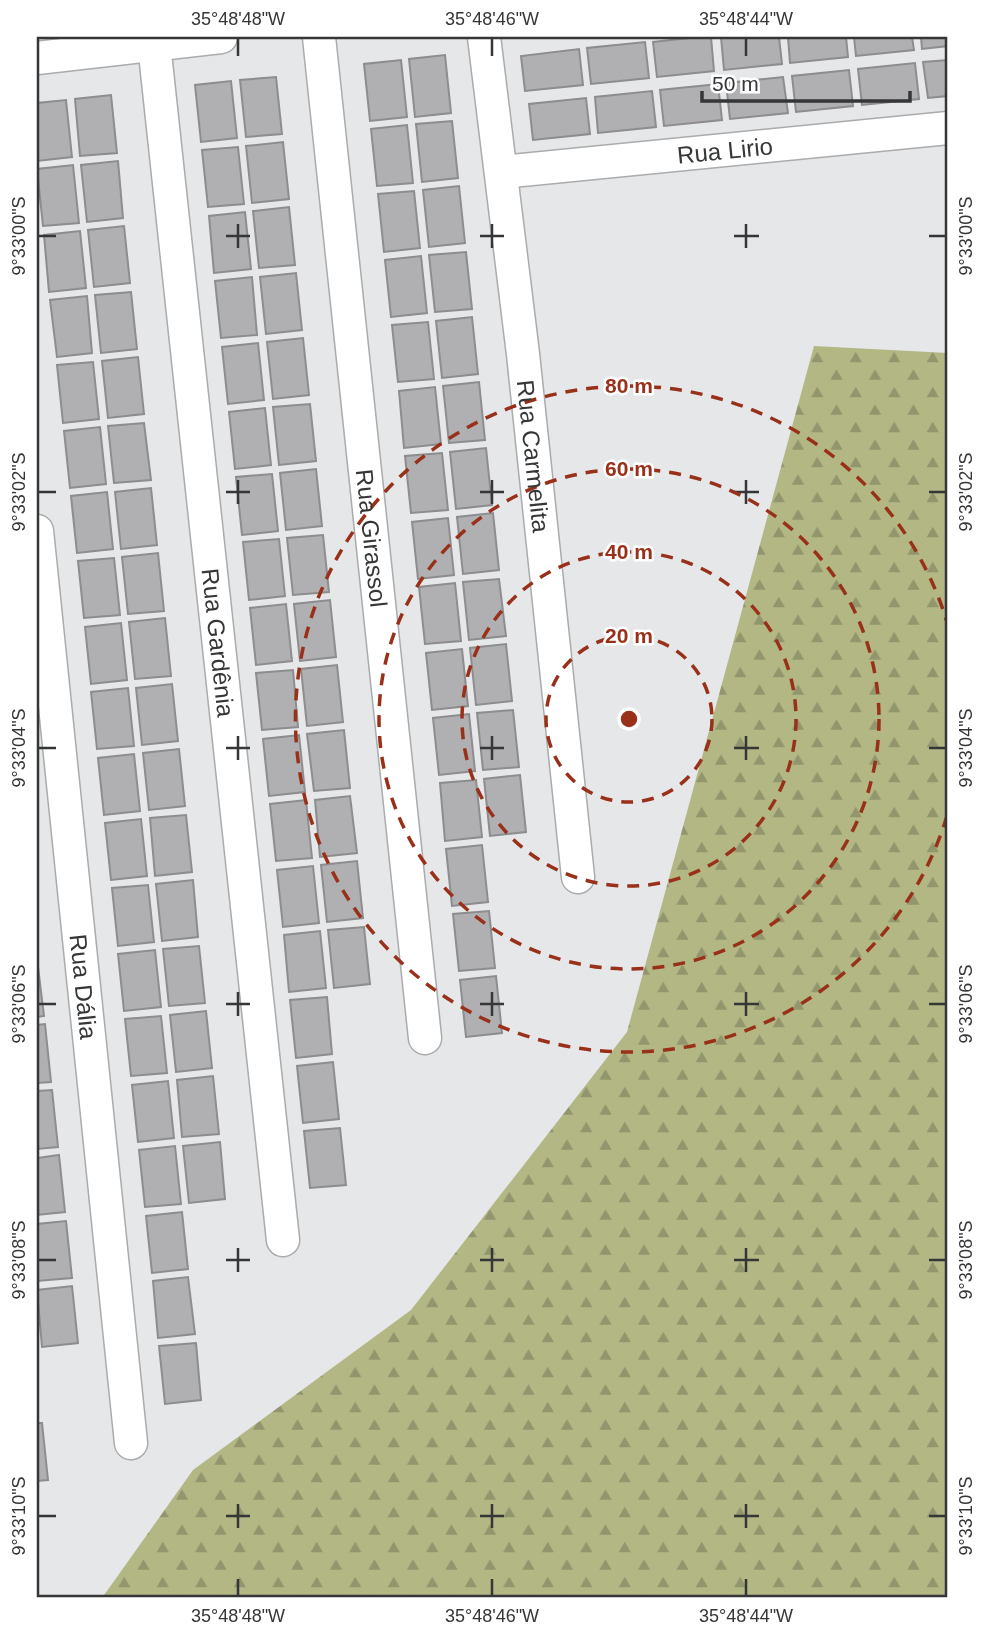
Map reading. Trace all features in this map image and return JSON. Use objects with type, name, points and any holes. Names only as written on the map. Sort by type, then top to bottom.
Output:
[{"type":"street","points":[[37,58],[221,37]]},
{"type":"street","name":"Rua Girassol","points":[[319,37],[425,1038]]},
{"type":"street","name":"Rua Carmelita","points":[[484,37],[502,172],[578,877]]},
{"type":"street","name":"Rua Gardênia","points":[[154,44],[283,1240]]},
{"type":"street","name":"Rua Lirio","points":[[502,172],[948,128]]},
{"type":"street","name":"Rua Dália","points":[[37,531],[131,1443]]},
{"type":"green space","points":[[814,346],[948,353],[948,1598],[102,1598],[193,1470],[411,1310],[627,1032]]},
{"type":"building","points":[[711,37],[714,71],[657,77],[653,42]]},
{"type":"building","points":[[721,37],[779,37],[782,64],[724,70]]},
{"type":"building","points":[[788,37],[846,37],[848,57],[790,63]]},
{"type":"building","points":[[854,37],[912,37],[914,50],[856,56]]},
{"type":"building","points":[[921,37],[948,37],[948,46],[922,49]]},
{"type":"building","points":[[645,42],[649,78],[591,84],[587,48]]},
{"type":"building","points":[[579,49],[583,85],[525,91],[521,56]]},
{"type":"building","points":[[445,55],[451,113],[415,117],[409,59]]},
{"type":"building","points":[[401,60],[407,117],[370,121],[364,64]]},
{"type":"building","points":[[948,60],[948,96],[928,98],[923,62]]},
{"type":"building","points":[[915,63],[919,99],[862,105],[858,69]]},
{"type":"building","points":[[849,70],[853,106],[796,112],[792,76]]},
{"type":"building","points":[[276,77],[282,134],[246,137],[240,80]]},
{"type":"building","points":[[783,77],[788,113],[730,119],[726,83]]},
{"type":"building","points":[[231,81],[237,138],[201,142],[195,85]]},
{"type":"building","points":[[718,84],[722,120],[664,126],[660,90]]},
{"type":"building","points":[[652,91],[656,127],[598,133],[595,97]]},
{"type":"building","points":[[111,95],[117,153],[80,156],[75,99]]},
{"type":"building","points":[[586,98],[590,134],[533,140],[529,104]]},
{"type":"building","points":[[66,100],[72,157],[37,161],[37,103]]},
{"type":"building","points":[[452,121],[458,178],[422,182],[416,124]]},
{"type":"building","points":[[407,125],[413,183],[377,186],[371,129]]},
{"type":"building","points":[[283,142],[289,199],[252,203],[246,146]]},
{"type":"building","points":[[238,147],[244,204],[208,207],[202,150]]},
{"type":"building","points":[[118,161],[123,218],[87,222],[81,165]]},
{"type":"building","points":[[73,165],[79,223],[43,226],[37,169]]},
{"type":"building","points":[[459,186],[465,243],[429,247],[423,190]]},
{"type":"building","points":[[414,191],[420,248],[384,252],[378,194]]},
{"type":"building","points":[[289,207],[295,265],[259,268],[253,211]]},
{"type":"building","points":[[245,212],[251,269],[214,273],[209,216]]},
{"type":"building","points":[[124,226],[130,283],[94,287],[88,230]]},
{"type":"building","points":[[80,231],[86,288],[49,292],[44,235]]},
{"type":"building","points":[[466,252],[472,309],[435,312],[429,255]]},
{"type":"building","points":[[421,256],[427,313],[391,317],[385,260]]},
{"type":"building","points":[[296,273],[302,330],[266,334],[260,277]]},
{"type":"building","points":[[252,277],[257,335],[221,338],[215,281]]},
{"type":"building","points":[[131,292],[137,349],[101,353],[95,295]]},
{"type":"building","points":[[87,296],[92,353],[57,357],[50,300]]},
{"type":"building","points":[[472,317],[478,374],[442,378],[436,321]]},
{"type":"building","points":[[428,322],[434,379],[398,382],[392,325]]},
{"type":"building","points":[[303,338],[309,395],[273,399],[267,342]]},
{"type":"building","points":[[258,343],[264,400],[228,404],[222,347]]},
{"type":"building","points":[[138,357],[144,414],[108,418],[102,361]]},
{"type":"building","points":[[93,362],[99,419],[63,423],[57,365]]},
{"type":"building","points":[[479,382],[485,440],[449,443],[443,386]]},
{"type":"building","points":[[435,387],[441,444],[404,448],[399,391]]},
{"type":"building","points":[[310,404],[316,461],[279,465],[273,407]]},
{"type":"building","points":[[265,408],[271,465],[235,469],[229,412]]},
{"type":"building","points":[[144,423],[151,480],[114,483],[108,426]]},
{"type":"building","points":[[100,427],[106,484],[70,488],[64,431]]},
{"type":"building","points":[[486,448],[492,505],[456,509],[450,452]]},
{"type":"building","points":[[442,453],[448,510],[411,513],[405,456]]},
{"type":"building","points":[[316,469],[322,526],[286,530],[280,473]]},
{"type":"building","points":[[272,474],[278,531],[242,535],[236,477]]},
{"type":"building","points":[[151,488],[157,545],[121,549],[115,492]]},
{"type":"building","points":[[107,492],[113,549],[77,553],[71,496]]},
{"type":"building","points":[[493,513],[499,570],[463,574],[457,517]]},
{"type":"building","points":[[448,518],[454,575],[418,579],[412,522]]},
{"type":"building","points":[[323,535],[329,592],[293,595],[287,538]]},
{"type":"building","points":[[279,539],[285,596],[249,600],[243,542]]},
{"type":"building","points":[[158,553],[164,611],[128,614],[122,557]]},
{"type":"building","points":[[114,558],[120,615],[84,618],[78,561]]},
{"type":"building","points":[[499,579],[506,636],[469,640],[463,582]]},
{"type":"building","points":[[455,583],[461,641],[425,644],[419,587]]},
{"type":"building","points":[[330,600],[336,657],[300,661],[294,604]]},
{"type":"building","points":[[286,604],[292,661],[256,665],[250,608]]},
{"type":"building","points":[[165,618],[171,676],[135,679],[129,622]]},
{"type":"building","points":[[121,623],[127,680],[91,684],[85,627]]},
{"type":"building","points":[[506,644],[512,701],[476,705],[470,648]]},
{"type":"building","points":[[462,649],[468,706],[432,710],[426,653]]},
{"type":"building","points":[[337,665],[343,722],[307,726],[301,669]]},
{"type":"building","points":[[293,670],[298,727],[262,730],[256,673]]},
{"type":"building","points":[[172,684],[178,741],[142,745],[136,688]]},
{"type":"building","points":[[128,688],[134,746],[97,749],[91,692]]},
{"type":"building","points":[[513,710],[519,767],[483,770],[477,713]]},
{"type":"building","points":[[469,714],[475,771],[439,775],[433,718]]},
{"type":"building","points":[[344,730],[350,788],[314,791],[307,734]]},
{"type":"building","points":[[299,735],[305,792],[269,796],[263,739]]},
{"type":"building","points":[[179,749],[185,806],[149,810],[143,753]]},
{"type":"building","points":[[134,754],[140,811],[104,815],[98,758]]},
{"type":"building","points":[[520,775],[526,832],[490,836],[484,779]]},
{"type":"building","points":[[476,780],[482,837],[445,841],[440,783]]},
{"type":"building","points":[[350,796],[357,853],[320,857],[315,800]]},
{"type":"building","points":[[306,800],[312,858],[276,861],[270,804]]},
{"type":"building","points":[[186,815],[192,872],[155,876],[150,818]]},
{"type":"building","points":[[141,819],[147,876],[111,880],[105,823]]},
{"type":"building","points":[[482,845],[488,902],[452,906],[446,849]]},
{"type":"building","points":[[357,861],[363,918],[327,922],[321,865]]},
{"type":"building","points":[[313,866],[319,923],[283,927],[277,870]]},
{"type":"building","points":[[193,880],[198,937],[162,941],[156,884]]},
{"type":"building","points":[[148,885],[154,942],[118,946],[112,888]]},
{"type":"building","points":[[489,911],[495,968],[459,971],[453,914]]},
{"type":"building","points":[[364,927],[370,984],[334,988],[328,930]]},
{"type":"building","points":[[320,931],[326,988],[289,992],[284,935]]},
{"type":"building","points":[[199,946],[205,1003],[169,1006],[163,949]]},
{"type":"building","points":[[155,950],[161,1007],[124,1011],[118,954]]},
{"type":"building","points":[[37,959],[44,1016],[37,1017]]},
{"type":"building","points":[[496,976],[502,1033],[466,1037],[460,980]]},
{"type":"building","points":[[327,997],[332,1054],[296,1058],[290,1000]]},
{"type":"building","points":[[206,1011],[212,1068],[176,1072],[170,1015]]},
{"type":"building","points":[[161,1016],[167,1073],[131,1076],[125,1019]]},
{"type":"building","points":[[45,1024],[51,1082],[37,1083],[37,1025]]},
{"type":"building","points":[[333,1062],[339,1119],[303,1123],[297,1066]]},
{"type":"building","points":[[213,1076],[219,1134],[182,1137],[177,1080]]},
{"type":"building","points":[[168,1081],[174,1138],[138,1142],[132,1085]]},
{"type":"building","points":[[52,1090],[58,1147],[37,1149],[37,1091]]},
{"type":"building","points":[[340,1128],[346,1185],[310,1188],[304,1131]]},
{"type":"building","points":[[220,1142],[225,1199],[189,1203],[183,1146]]},
{"type":"building","points":[[175,1146],[181,1204],[145,1207],[139,1150]]},
{"type":"building","points":[[59,1155],[65,1212],[37,1215],[37,1158]]},
{"type":"building","points":[[182,1212],[188,1269],[152,1273],[146,1216]]},
{"type":"building","points":[[66,1221],[72,1278],[37,1281],[37,1224]]},
{"type":"building","points":[[188,1277],[195,1334],[158,1338],[153,1281]]},
{"type":"building","points":[[72,1286],[78,1343],[42,1347],[37,1290]]},
{"type":"building","points":[[196,1343],[201,1400],[165,1404],[159,1346]]},
{"type":"building","points":[[37,1423],[42,1423],[48,1480],[37,1481]]}]
